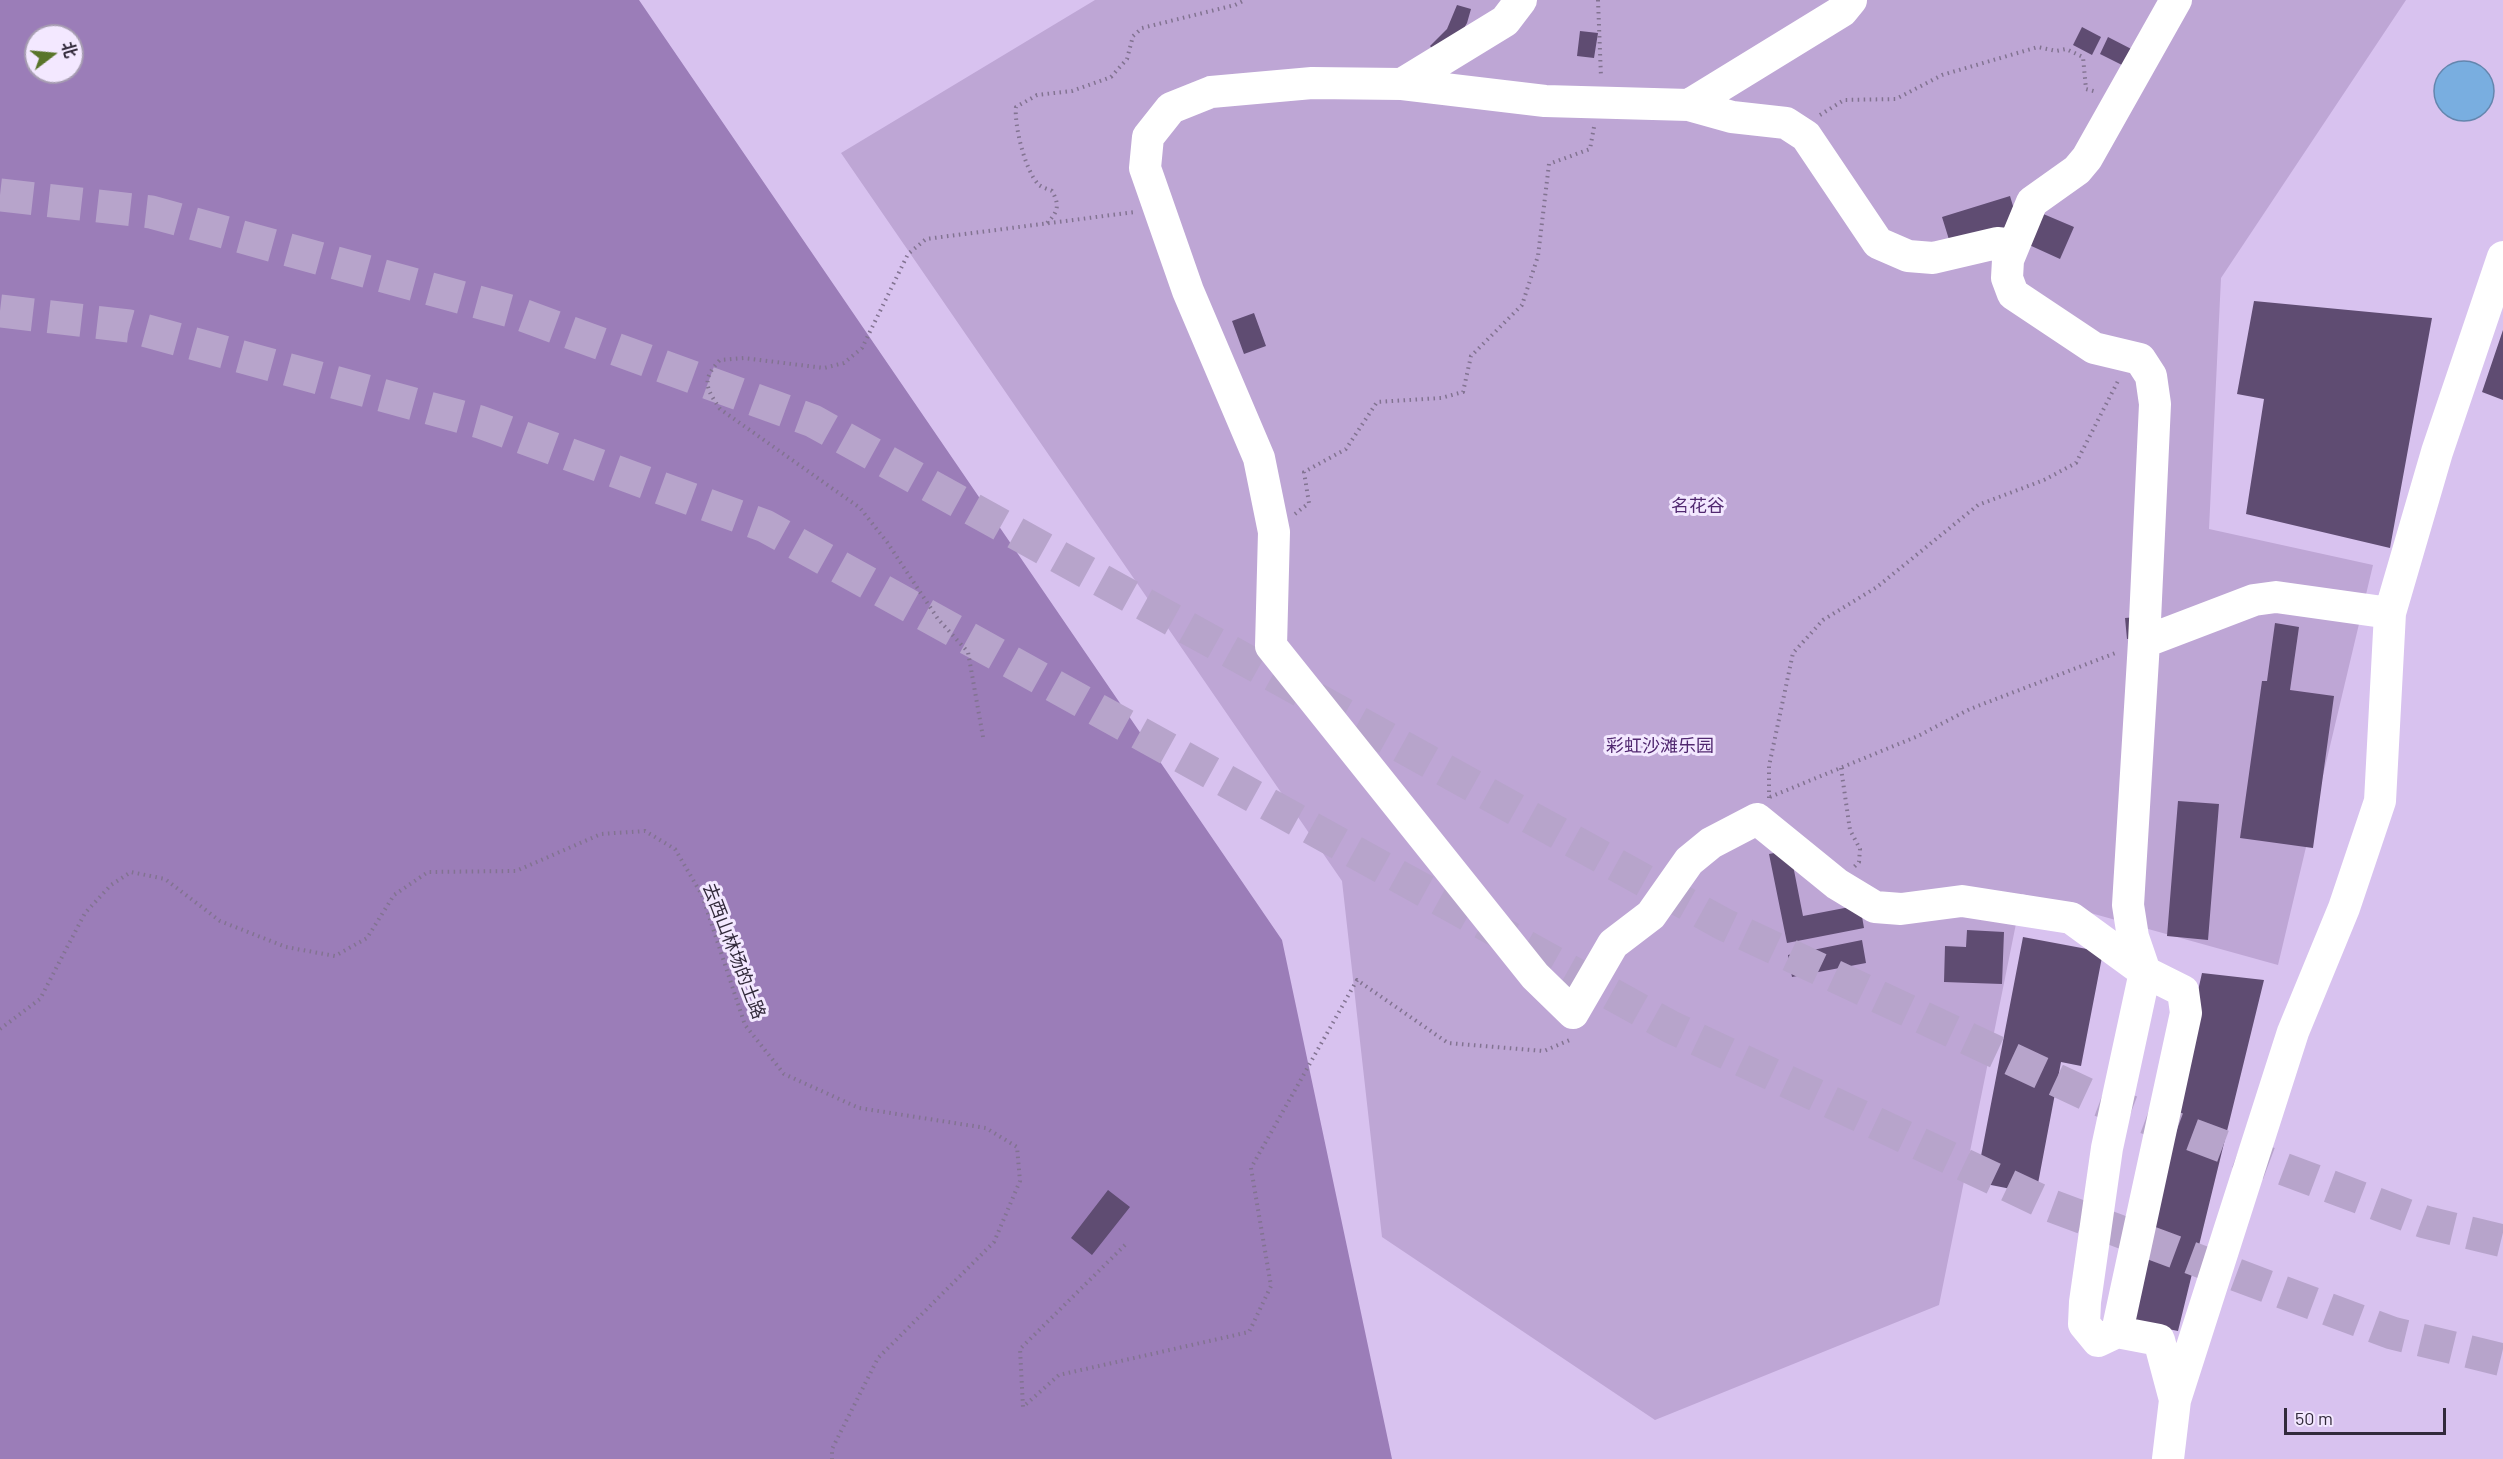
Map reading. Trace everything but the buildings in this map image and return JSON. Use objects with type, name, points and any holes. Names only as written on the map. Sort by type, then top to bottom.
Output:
[{"type":"street","points":[[1402,84],[1505,21],[1521,0]]},
{"type":"street","points":[[1689,105],[1842,12],[1851,0]]},
{"type":"street","points":[[2175,1400],[2159,1340],[2117,1332],[2098,1341],[2084,1324],[2085,1302],[2107,1148],[2145,972],[2133,937],[2128,905],[2144,642],[2155,404],[2151,376],[2140,359],[2094,348],[2013,294],[2007,278],[2007,260],[2032,202],[2077,170],[2087,158],[2176,0]]},
{"type":"street","points":[[2014,245],[1997,243],[1933,258],[1908,256],[1878,243],[1806,136],[1786,123],[1732,117],[1689,105],[1545,101],[1402,84],[1312,83],[1212,92],[1171,108],[1148,137],[1145,168],[1188,291],[1259,458],[1274,532],[1271,646],[1535,975],[1573,1013],[1613,944],[1651,915],[1689,861],[1711,843],[1763,808],[1837,884],[1875,908],[1900,909],[1962,901],[2071,918],[2145,972],[2183,991],[2186,1013],[2117,1332]]},
{"type":"street","points":[[2168,1459],[2175,1400],[2293,1032],[2344,908],[2380,801],[2390,613],[2437,452],[2503,257]]},
{"type":"street","points":[[2144,642],[2254,600],[2276,597],[2390,613]]},
{"type":"path","points":[[1046,224],[1057,213],[1058,201],[1052,191],[1041,187],[1028,167],[1015,118],[1016,106],[1037,95],[1072,92],[1112,76],[1127,59],[1133,36],[1142,28],[1153,23],[1235,5],[1245,0]]},
{"type":"path","points":[[1274,532],[1309,503],[1304,471],[1346,449],[1377,402],[1441,398],[1464,392],[1471,356],[1522,305],[1538,256],[1549,164],[1590,149],[1596,116],[1593,102],[1601,81],[1598,0]]},
{"type":"path","points":[[1786,123],[1824,114],[1844,100],[1896,99],[1942,75],[2037,47],[2056,51],[2066,49],[2083,57]]},
{"type":"path","points":[[983,737],[968,652],[938,619],[887,542],[860,508],[720,409],[707,390],[707,378],[720,360],[744,358],[824,368],[844,363],[862,348],[908,254],[926,239],[1159,208]]},
{"type":"path","points":[[1763,808],[1769,766],[1793,653],[1823,620],[1877,587],[1978,505],[2044,480],[2076,463],[2121,374],[2113,353]]},
{"type":"path","points":[[1763,808],[1841,768],[1918,736],[1970,709],[2144,642]]},
{"type":"path","points":[[1837,884],[1859,862],[1860,849],[1850,830],[1841,768]]},
{"type":"path","name":"去西山林场的土路","points":[[0,1029],[40,999],[85,913],[111,885],[131,872],[165,879],[220,921],[231,926],[286,947],[335,956],[367,938],[394,895],[428,872],[516,870],[600,834],[645,831],[675,849],[702,895],[745,1024],[784,1074],[860,1108],[986,1128],[1017,1147],[1020,1181],[994,1242],[878,1358],[832,1449],[832,1459]]},
{"type":"path","points":[[1125,1245],[1020,1349],[1023,1407],[1059,1375],[1249,1332],[1271,1286],[1251,1168],[1357,980],[1448,1043],[1544,1051],[1574,1038],[1573,1013]]},
{"type":"green space","name":"名花谷","points":[[1095,0],[2406,0],[2221,278],[2209,529],[2373,565],[2278,965],[2022,894],[1939,1305],[1655,1420],[1382,1237],[1342,881],[841,153]]},
{"type":"shaded area","points":[[0,0],[639,0],[1282,940],[1392,1459],[0,1459]]},
{"type":"water","points":[[2458,61],[2470,61],[2486,69],[2492,79],[2494,91],[2492,103],[2486,113],[2470,121],[2458,121],[2442,113],[2434,97],[2434,85],[2442,69]]},
{"type":"tunnel","points":[[0,195],[151,212],[514,312],[813,421],[1723,924],[2097,1099],[2425,1222],[2503,1241]]},
{"type":"tunnel","points":[[0,311],[129,326],[480,422],[765,526],[1671,1027],[2052,1206],[2392,1333],[2503,1360]]},
{"type":"park label","name":"彩虹沙滩乐园","points":[[1660,746]]}]
